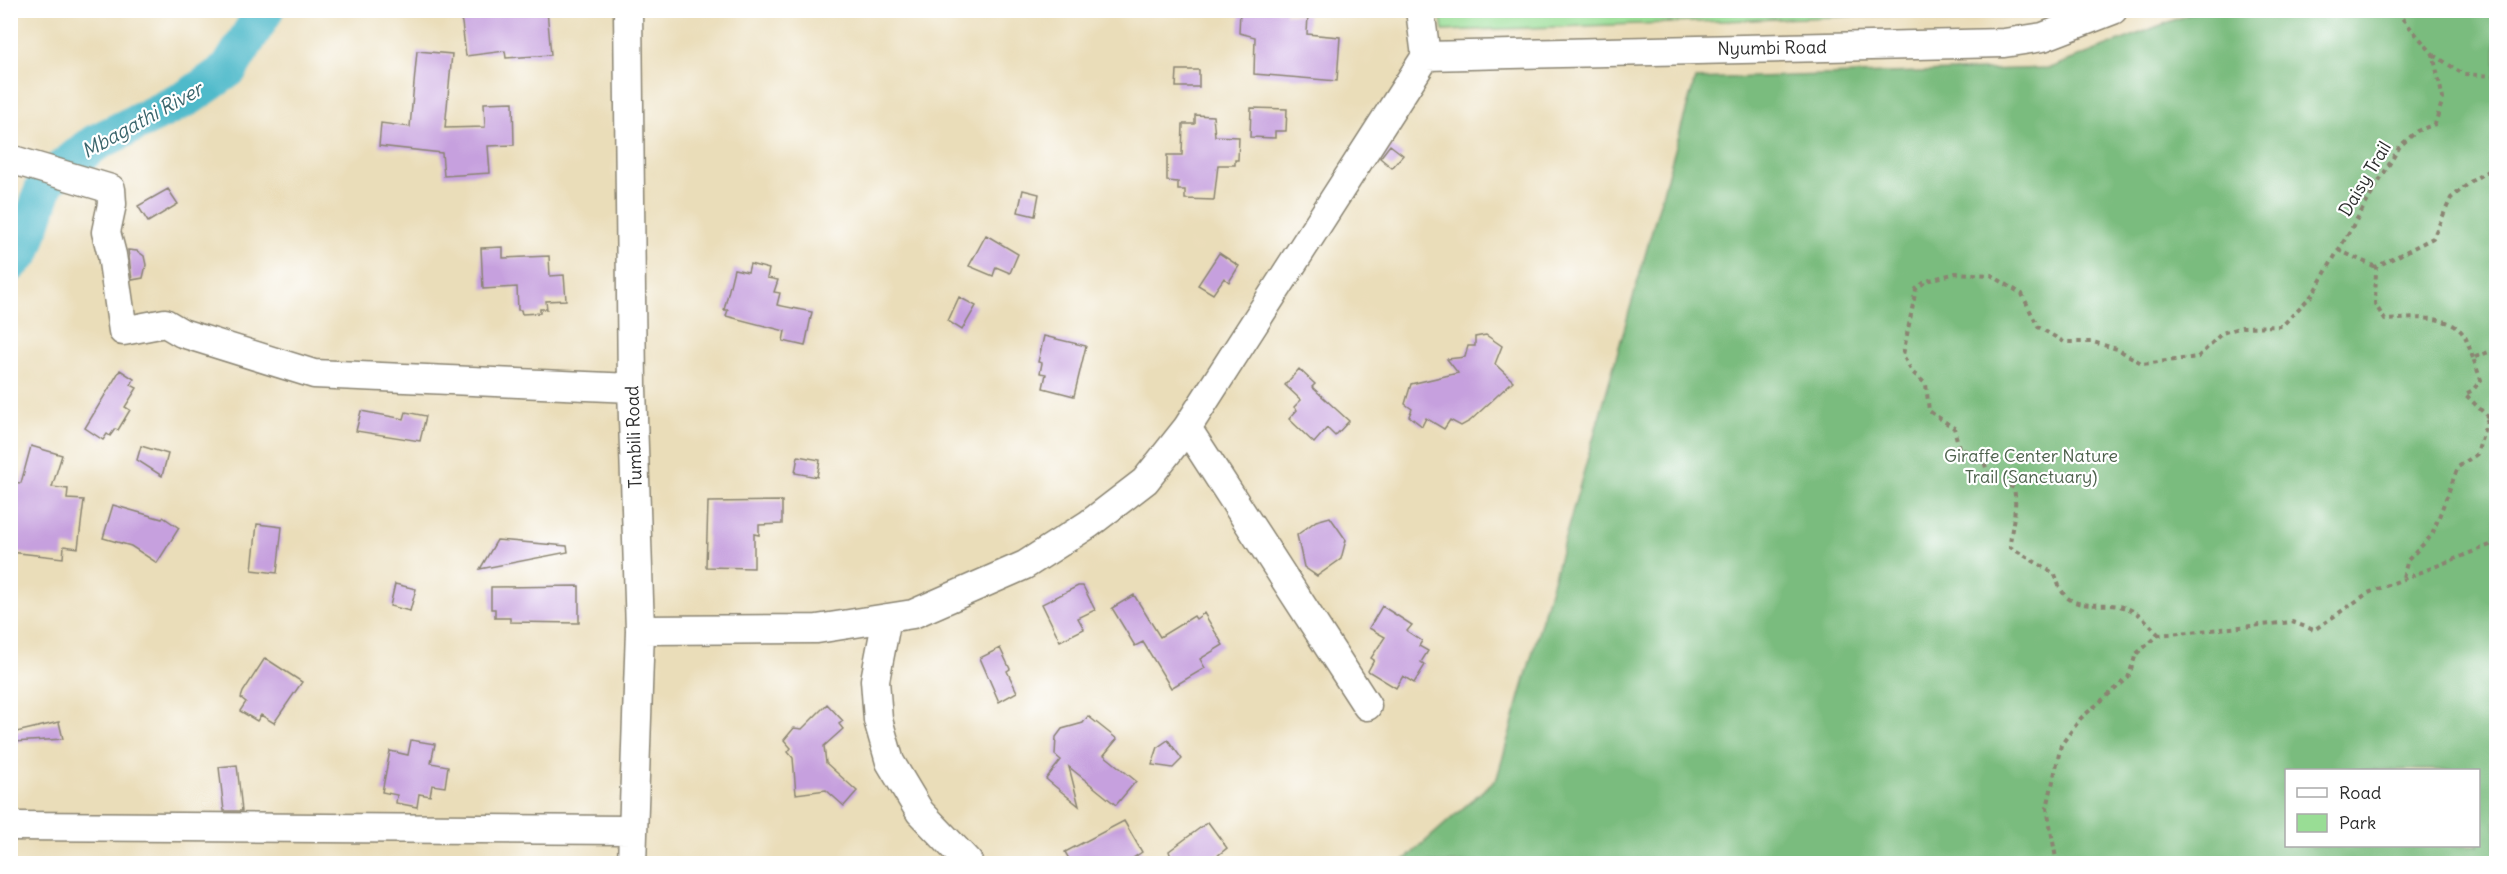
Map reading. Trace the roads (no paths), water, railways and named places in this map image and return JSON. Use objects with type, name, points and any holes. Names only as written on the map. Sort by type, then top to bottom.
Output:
[{"type":"street","name":"Tumbili Road","points":[[628,10],[632,387],[640,630],[632,864]]},
{"type":"street","points":[[640,630],[817,629],[912,614],[1025,565],[1089,524],[1145,481],[1187,428],[1426,56],[1420,10]]},
{"type":"street","name":"Nyumbi Road","points":[[1426,56],[2004,43],[2043,37],[2113,10]]},
{"type":"street","points":[[15,160],[111,189],[113,196],[106,232],[112,255],[123,331],[165,323],[182,333],[314,374],[632,387]]},
{"type":"street","points":[[1187,428],[1367,706]]},
{"type":"street","points":[[887,618],[875,680],[878,720],[890,762],[920,813],[968,862]]},
{"type":"street","points":[[10,826],[633,830]]},
{"type":"waterway","name":"Mbagathi River","points":[[10,264],[23,251],[46,181],[95,143],[189,97],[229,69],[265,10]]},
{"type":"park label","name":"Giraffe Center Nature Trail (Sanctuary)","points":[[2031,466]]}]
